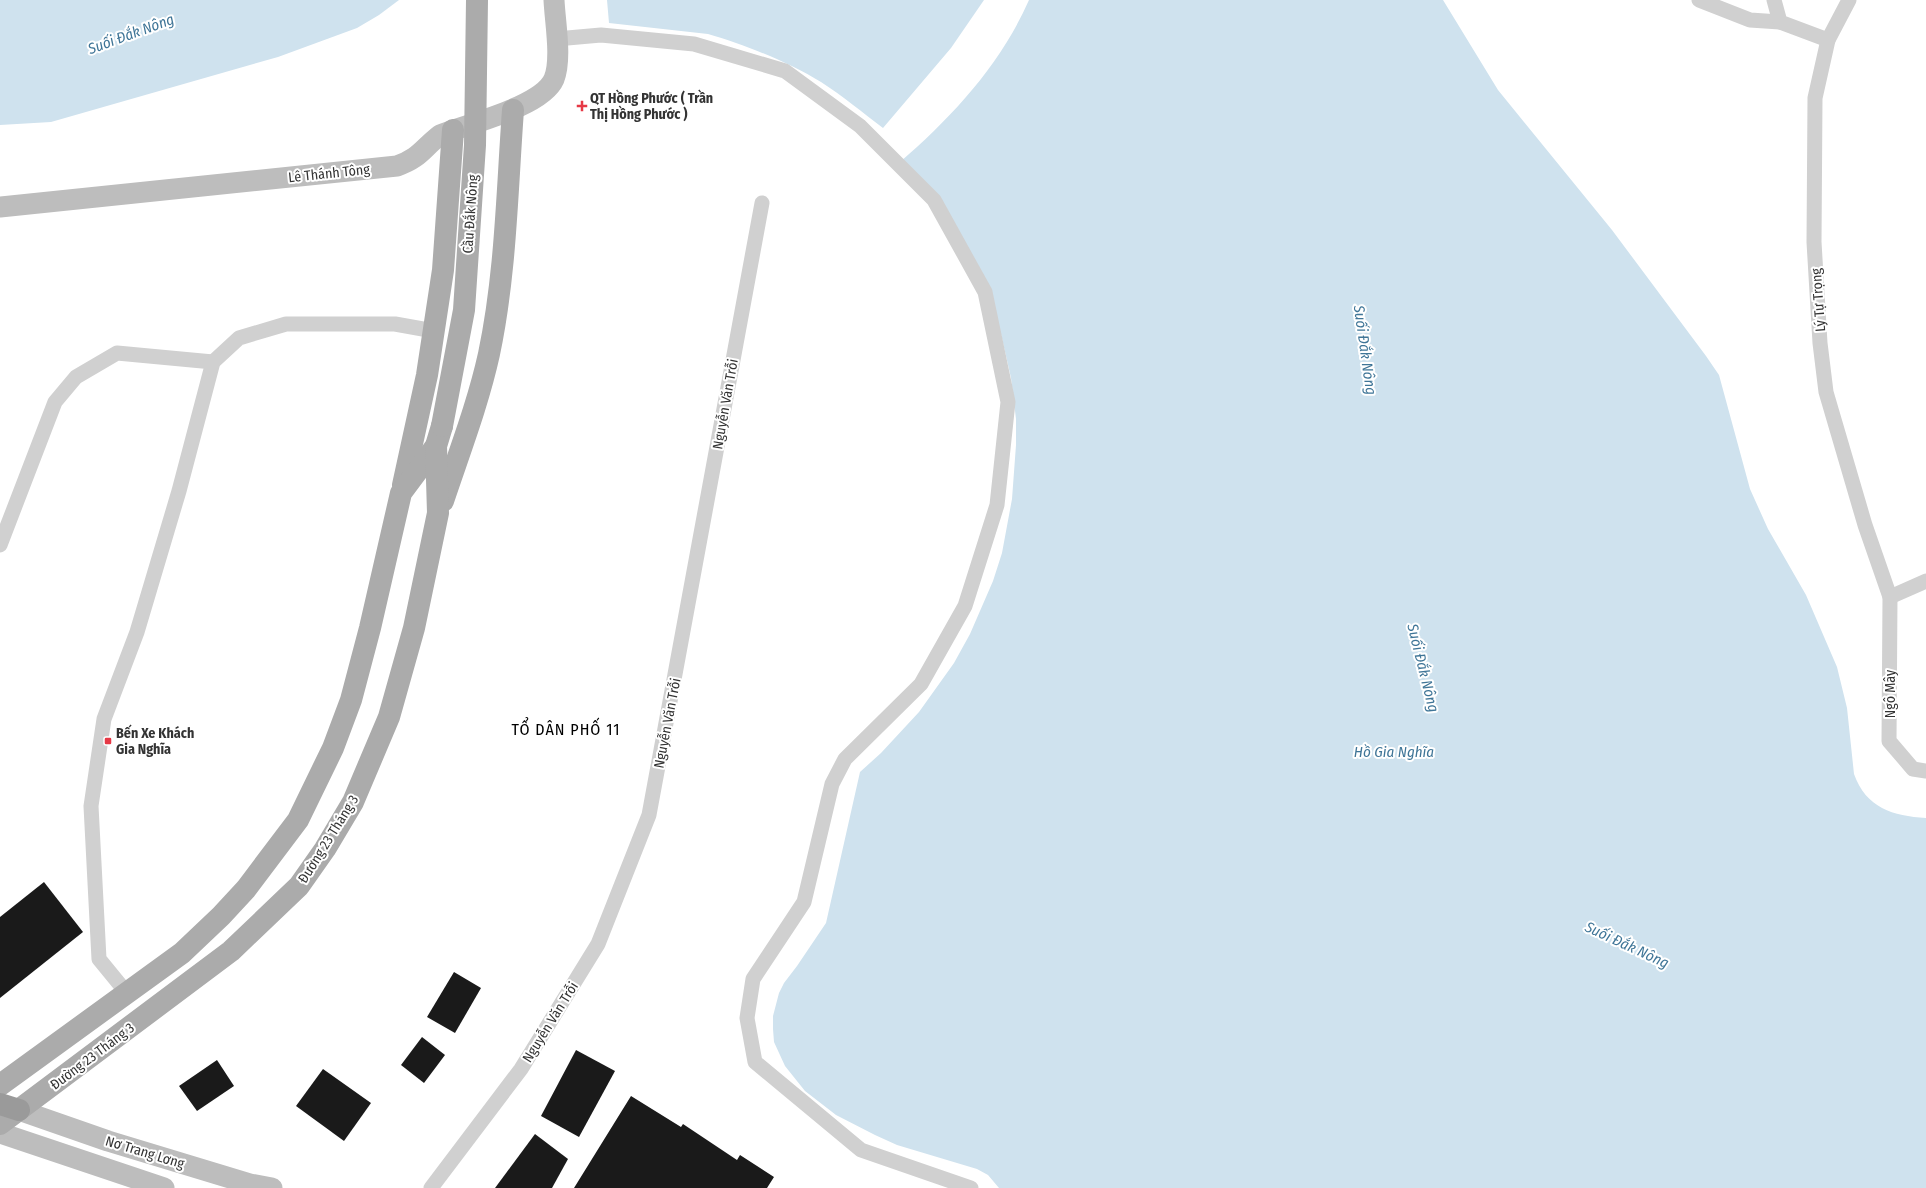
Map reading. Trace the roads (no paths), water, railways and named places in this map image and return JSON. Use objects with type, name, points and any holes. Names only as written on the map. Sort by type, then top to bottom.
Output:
[{"type":"main road","name":"Cầu Đắk Nông","points":[[439,436],[464,310],[475,145],[477,0]]},
{"type":"main road","points":[[438,514],[467,430],[488,355],[494,327],[505,232],[513,110]]},
{"type":"main road","points":[[0,1085],[126,992],[182,953],[221,916],[271,857],[298,820],[333,748],[351,700],[370,628],[427,375],[443,270],[453,130]]},
{"type":"main road","points":[[401,493],[439,436]]},
{"type":"main road","name":"Đường 23 Tháng 3","points":[[0,1124],[9,1107],[231,951],[299,886],[325,850],[352,802],[389,718],[414,628],[438,514],[439,436]]},
{"type":"street","name":"Lê Thánh Tông","points":[[0,206],[397,166],[409,162],[421,154],[436,138],[453,130],[513,110],[543,92],[554,80],[557,60],[554,0]]},
{"type":"street","points":[[1699,0],[1750,20],[1780,22],[1828,40]]},
{"type":"street","points":[[1774,0],[1780,22]]},
{"type":"street","name":"Lý Tự Trọng","points":[[1850,0],[1828,40],[1815,98],[1814,242],[1820,343],[1826,392],[1830,407],[1863,517],[1890,597]]},
{"type":"street","points":[[556,39],[601,35],[694,44],[785,71],[860,126],[934,200],[985,292],[1008,402],[997,505],[965,606],[921,684],[845,759],[835,777],[832,784],[804,902],[753,979],[747,1018],[755,1062],[861,1150],[970,1188]]},
{"type":"street","name":"Nguyễn Văn Trỗi","points":[[431,1188],[521,1069],[598,944],[649,815],[762,203]]},
{"type":"street","points":[[126,992],[99,959],[91,806],[104,719],[137,632],[179,491],[213,362],[239,338],[286,324],[395,324],[434,331]]},
{"type":"street","points":[[0,545],[55,402],[76,377],[117,353],[213,362]]},
{"type":"street","points":[[1890,597],[1926,581]]},
{"type":"street","name":"Ngô Mây","points":[[1890,597],[1890,741],[1913,769],[1926,771]]},
{"type":"street","name":"Nơ Trang Lơng","points":[[9,1107],[115,1143],[250,1184],[272,1188]]},
{"type":"street","name":"Nơ Trang Lơng","points":[[0,1133],[164,1188]]},
{"type":"water","name":"Suối Đắk Nông","points":[[0,0],[399,0],[379,15],[357,28],[278,57],[51,122],[0,125]]},
{"type":"water","points":[[607,0],[984,0],[951,48],[883,128],[821,82],[781,61],[751,49],[708,34],[609,23]]},
{"type":"water","name":"Hồ Gia Nghĩa","points":[[1029,0],[1443,0],[1498,90],[1612,230],[1719,375],[1750,489],[1768,529],[1806,595],[1837,667],[1847,708],[1854,774],[1859,786],[1873,802],[1882,808],[1903,815],[1926,818],[1926,1188],[999,1188],[988,1175],[977,1169],[897,1145],[836,1115],[805,1091],[785,1066],[774,1042],[773,1016],[779,993],[784,983],[826,923],[860,772],[881,753],[919,712],[954,663],[970,634],[993,581],[1002,553],[1012,499],[1016,445],[1016,419],[1011,378],[1001,334],[980,280],[900,162],[938,127],[974,88],[990,68],[1018,23]]},
{"type":"place","name":"QT Hồng Phước ( Trần Thị Hồng Phước )","points":[[582,106]]},
{"type":"place","name":"Bến Xe Khách Gia Nghĩa","points":[[108,741]]},
{"type":"district","name":"TỔ DÂN PHỐ 11","points":[[566,729]]}]
